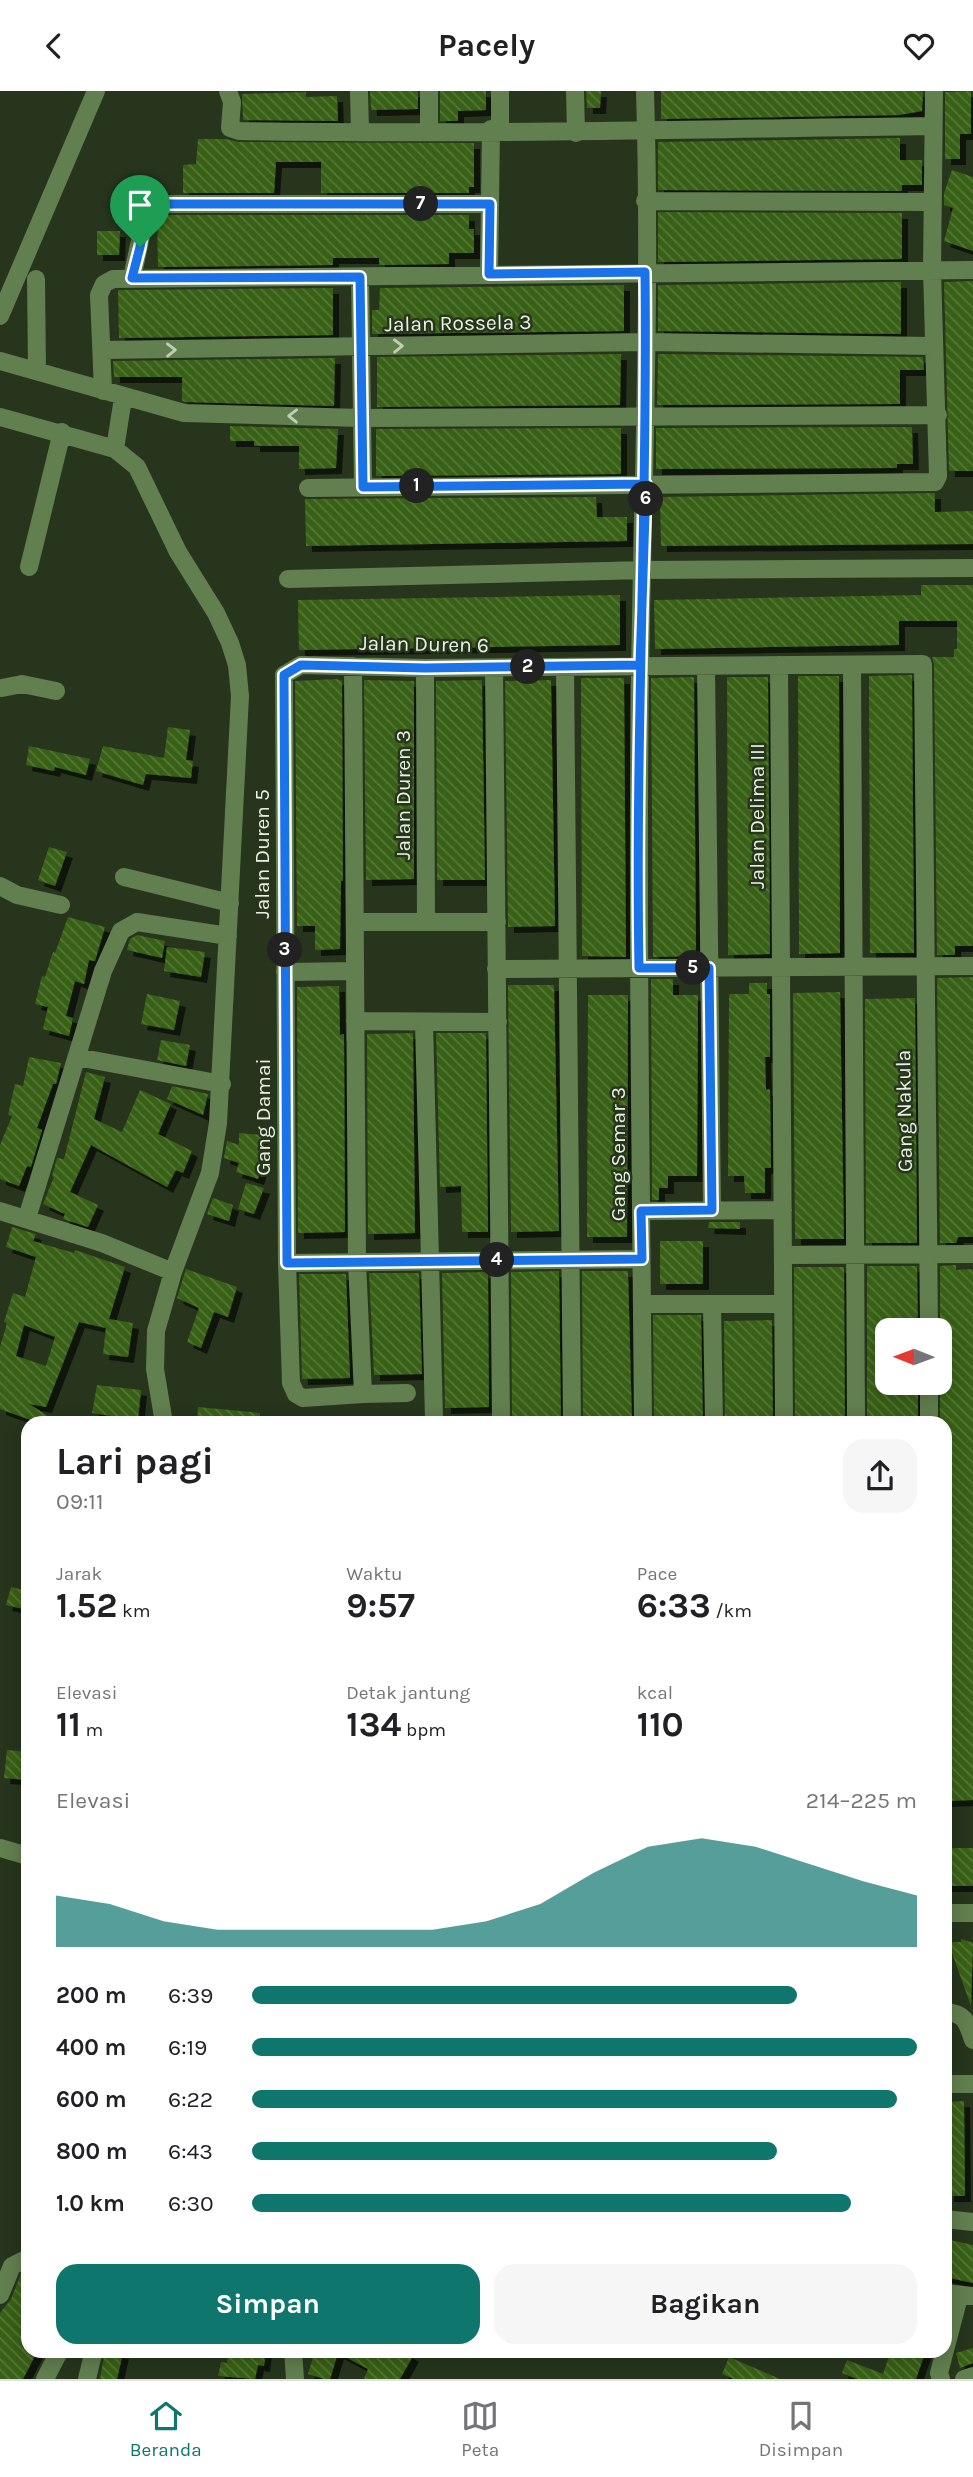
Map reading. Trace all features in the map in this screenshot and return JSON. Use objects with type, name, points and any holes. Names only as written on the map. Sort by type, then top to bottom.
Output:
[{"type":"street","points":[[0,316],[96,91]]},
{"type":"street","points":[[228,91],[232,102],[229,123],[232,129],[576,133],[933,126]]},
{"type":"street","points":[[359,91],[360,131]]},
{"type":"street","points":[[429,91],[429,131]]},
{"type":"street","points":[[489,274],[490,204],[500,91]]},
{"type":"street","points":[[575,91],[576,133]]},
{"type":"street","name":"Gang Semar 3","points":[[643,1416],[639,968],[640,665],[647,414],[645,91]]},
{"type":"street","points":[[307,488],[930,484],[938,476],[932,270],[934,91]]},
{"type":"street","points":[[645,201],[932,202]]},
{"type":"street","points":[[132,278],[147,208],[153,204],[490,204]]},
{"type":"street","points":[[103,391],[99,295],[104,284],[113,279],[973,270]]},
{"type":"street","points":[[360,277],[363,487]]},
{"type":"street","points":[[36,279],[37,370]]},
{"type":"street","name":"Jalan Rossela 3","points":[[103,351],[646,342],[933,346]]},
{"type":"street","points":[[0,361],[184,414],[361,418],[647,414],[938,415]]},
{"type":"street","points":[[115,449],[123,398]]},
{"type":"street","points":[[0,417],[62,432],[115,449],[142,474],[178,552],[216,613],[237,665],[240,696],[222,1084],[210,1173],[173,1272],[156,1331],[155,1369],[163,1416]]},
{"type":"street","points":[[29,568],[62,432]]},
{"type":"street","points":[[288,579],[644,570],[973,568]]},
{"type":"street","name":"Gang Nakula","points":[[852,664],[919,662],[925,670],[924,966],[929,1318]]},
{"type":"street","points":[[852,664],[856,1416]]},
{"type":"street","name":"Jalan Duren 6","points":[[290,669],[301,665],[494,668],[852,664]]},
{"type":"street","name":"Jalan Delima III","points":[[779,665],[785,1255],[784,1416]]},
{"type":"street","points":[[353,666],[357,1262],[363,1394],[407,1393]]},
{"type":"street","points":[[706,666],[712,1210]]},
{"type":"street","points":[[565,667],[572,1416]]},
{"type":"street","name":"Jalan Duren 3","points":[[425,668],[426,922]]},
{"type":"street","points":[[494,668],[501,1416]]},
{"type":"street","name":"Jalan Duren 5","points":[[285,972],[284,675],[290,669]]},
{"type":"street","points":[[1,693],[22,684],[56,691]]},
{"type":"street","points":[[124,877],[230,903]]},
{"type":"street","points":[[0,886],[17,895],[61,905]]},
{"type":"street","points":[[27,1218],[103,971],[121,931],[127,925],[137,922],[228,936]]},
{"type":"street","points":[[355,922],[497,922]]},
{"type":"street","points":[[496,969],[973,966]]},
{"type":"street","points":[[285,972],[355,971]]},
{"type":"street","name":"Gang Damai","points":[[285,972],[287,1263],[291,1383],[296,1394],[303,1398],[363,1394]]},
{"type":"street","points":[[355,1021],[498,1022]]},
{"type":"street","points":[[424,1022],[434,1416]]},
{"type":"street","points":[[77,1057],[222,1084]]},
{"type":"street","points":[[641,1211],[783,1210]]},
{"type":"street","points":[[0,1211],[27,1218],[173,1272]]},
{"type":"street","points":[[785,1255],[973,1254]]},
{"type":"street","points":[[287,1263],[642,1259]]},
{"type":"street","points":[[642,1304],[783,1304]]},
{"type":"street","points":[[712,1304],[714,1416]]},
{"type":"street","points":[[929,1395],[929,1416]]},
{"type":"street","points":[[0,1848],[21,1854]]},
{"type":"street","points":[[952,1913],[973,1913]]},
{"type":"street","points":[[952,2013],[964,2017],[973,2040]]},
{"type":"street","points":[[952,2084],[973,2084]]},
{"type":"street","points":[[952,2221],[973,2223]]},
{"type":"street","points":[[0,2295],[12,2266],[21,2259]]},
{"type":"street","points":[[952,2323],[959,2296]]},
{"type":"street","points":[[45,2379],[56,2358]]},
{"type":"street","points":[[87,2379],[92,2358]]},
{"type":"street","points":[[294,2358],[295,2379]]},
{"type":"street","points":[[942,2379],[939,2373],[943,2358]]},
{"type":"street","points":[[964,2379],[973,2376]]},
{"type":"building","points":[[370,91],[418,91],[418,109],[371,110]]},
{"type":"building","points":[[440,91],[486,91],[486,110],[458,111],[458,121],[440,121]]},
{"type":"building","points":[[586,91],[601,91],[600,108],[587,108]]},
{"type":"building","points":[[661,91],[923,92],[922,111],[899,115],[661,119]]},
{"type":"building","points":[[971,91],[971,134],[960,134],[960,159],[945,159],[945,92]]},
{"type":"building","points":[[306,92],[306,97],[337,96],[338,121],[243,120],[242,94]]},
{"type":"building","points":[[900,138],[900,160],[922,160],[922,185],[902,185],[902,191],[658,190],[658,142]]},
{"type":"building","points":[[198,139],[239,142],[474,143],[474,187],[469,187],[469,193],[321,193],[321,162],[276,162],[274,193],[183,193],[183,165],[196,164]]},
{"type":"building","points":[[952,170],[973,177],[973,251],[944,241],[953,208],[944,205],[944,193]]},
{"type":"building","points":[[658,212],[902,213],[902,257],[658,262]]},
{"type":"building","points":[[157,215],[469,215],[469,229],[474,229],[474,253],[449,253],[449,264],[379,265],[379,258],[333,258],[333,265],[158,267]]},
{"type":"building","points":[[97,231],[120,231],[119,255],[97,255]]},
{"type":"building","points":[[973,281],[973,471],[949,471],[944,282]]},
{"type":"building","points":[[901,282],[901,334],[658,331],[658,285]]},
{"type":"building","points":[[624,285],[624,331],[372,334],[372,310],[379,310],[380,288]]},
{"type":"building","points":[[333,288],[333,335],[119,338],[118,290]]},
{"type":"building","points":[[621,354],[620,405],[377,407],[377,357]]},
{"type":"building","points":[[658,354],[923,357],[924,370],[900,370],[900,404],[657,405]]},
{"type":"building","points":[[335,358],[334,406],[186,402],[182,401],[182,377],[114,377],[113,361]]},
{"type":"building","points":[[230,426],[338,429],[336,468],[299,469],[299,446],[254,446],[254,441],[230,441]]},
{"type":"building","points":[[912,427],[913,464],[897,464],[897,468],[656,469],[656,428]]},
{"type":"building","points":[[621,428],[621,474],[376,476],[376,429]]},
{"type":"building","points":[[935,493],[935,512],[973,511],[973,544],[661,546],[660,497]]},
{"type":"building","points":[[596,497],[597,517],[627,517],[627,541],[306,546],[305,499]]},
{"type":"building","points":[[921,585],[973,585],[973,946],[955,946],[955,955],[937,955],[932,657],[954,657],[954,649],[957,649],[957,621],[899,621],[899,645],[655,649],[654,600],[921,595]]},
{"type":"building","points":[[620,595],[620,645],[299,650],[298,600]]},
{"type":"building","points":[[912,675],[914,953],[870,953],[869,676]]},
{"type":"building","points":[[798,676],[839,676],[840,953],[799,954]]},
{"type":"building","points":[[694,677],[696,956],[653,957],[651,678]]},
{"type":"building","points":[[727,677],[768,677],[770,954],[728,955]]},
{"type":"building","points":[[581,678],[624,678],[626,957],[582,956]]},
{"type":"building","points":[[364,680],[414,681],[414,879],[366,880]]},
{"type":"building","points":[[482,680],[485,880],[437,880],[436,681]]},
{"type":"building","points":[[551,680],[555,926],[508,927],[505,681]]},
{"type":"building","points":[[295,681],[342,681],[343,881],[340,949],[315,950],[315,926],[297,926]]},
{"type":"building","points":[[168,727],[190,730],[186,760],[193,761],[191,778],[146,774],[143,785],[96,771],[103,746],[164,758]]},
{"type":"building","points":[[29,746],[90,759],[86,775],[55,767],[54,771],[26,765]]},
{"type":"building","points":[[49,847],[67,852],[55,886],[38,880]]},
{"type":"building","points":[[68,917],[105,927],[95,961],[89,960],[84,984],[75,981],[66,1016],[73,1018],[69,1036],[43,1029],[48,1007],[35,1004],[42,976],[45,977]]},
{"type":"building","points":[[137,935],[165,941],[162,958],[127,950],[130,939]]},
{"type":"building","points":[[167,947],[205,952],[201,977],[164,971]]},
{"type":"building","points":[[973,977],[973,1237],[958,1237],[956,1243],[940,1243],[937,978]]},
{"type":"building","points":[[651,979],[673,979],[673,995],[698,995],[697,1176],[668,1176],[668,1188],[659,1188],[659,1200],[652,1200]]},
{"type":"building","points":[[749,983],[767,983],[767,994],[770,994],[770,1057],[765,1057],[766,1090],[770,1089],[771,1168],[765,1168],[765,1193],[745,1193],[744,1176],[728,1176],[729,994],[749,994]]},
{"type":"building","points":[[508,985],[554,985],[559,1231],[511,1232]]},
{"type":"building","points":[[339,986],[340,1035],[344,1034],[345,1232],[298,1233],[297,987]]},
{"type":"building","points":[[840,992],[844,1239],[795,1239],[793,993]]},
{"type":"building","points":[[147,994],[180,1001],[174,1030],[141,1024]]},
{"type":"building","points":[[588,995],[628,995],[627,1237],[587,1237]]},
{"type":"building","points":[[915,998],[917,1243],[866,1243],[865,999]]},
{"type":"building","points":[[413,1033],[415,1233],[368,1234],[367,1034]]},
{"type":"building","points":[[436,1033],[486,1033],[488,1232],[462,1232],[461,1186],[440,1187]]},
{"type":"building","points":[[161,1040],[190,1045],[186,1066],[157,1060]]},
{"type":"building","points":[[29,1057],[61,1063],[56,1084],[53,1084],[37,1128],[42,1130],[31,1167],[27,1166],[19,1186],[0,1179],[0,1145],[12,1116],[8,1115],[15,1084],[23,1086]]},
{"type":"building","points":[[86,1072],[105,1077],[94,1119],[122,1132],[140,1090],[171,1104],[158,1134],[192,1151],[183,1173],[176,1170],[167,1187],[91,1145],[70,1192],[98,1205],[88,1227],[63,1219],[65,1214],[43,1204],[54,1177],[52,1176],[57,1158],[64,1159]]},
{"type":"building","points":[[172,1086],[208,1094],[203,1115],[167,1099]]},
{"type":"building","points":[[239,1133],[262,1135],[260,1152],[266,1154],[258,1179],[236,1172],[239,1163],[224,1158],[227,1141],[239,1145]]},
{"type":"building","points":[[246,1183],[264,1188],[254,1214],[238,1209]]},
{"type":"building","points":[[213,1198],[233,1205],[229,1221],[207,1214]]},
{"type":"building","points":[[709,1222],[740,1222],[740,1229],[708,1228]]},
{"type":"building","points":[[12,1227],[36,1234],[33,1241],[74,1253],[75,1250],[125,1267],[109,1319],[133,1323],[128,1357],[103,1354],[106,1328],[79,1322],[46,1407],[29,1404],[48,1416],[21,1417],[0,1409],[0,1347],[13,1293],[25,1297],[36,1257],[6,1247]],"holes":[[[24,1325],[55,1337],[46,1366],[16,1356]]]},
{"type":"building","points":[[660,1241],[703,1241],[703,1284],[660,1284]]},
{"type":"building","points":[[956,1265],[956,1270],[973,1269],[973,1800],[952,1801],[952,1416],[940,1416],[940,1395],[952,1395],[952,1318],[940,1318],[940,1266]]},
{"type":"building","points":[[867,1266],[917,1266],[918,1318],[875,1318],[875,1395],[918,1395],[918,1416],[867,1416]]},
{"type":"building","points":[[794,1267],[844,1267],[845,1416],[795,1416]]},
{"type":"building","points":[[186,1269],[237,1287],[228,1317],[214,1312],[201,1348],[187,1342],[199,1308],[177,1298]]},
{"type":"building","points":[[559,1271],[561,1416],[512,1416],[511,1272]]},
{"type":"building","points":[[582,1271],[628,1271],[632,1416],[583,1416]]},
{"type":"building","points":[[488,1272],[489,1407],[445,1408],[442,1273]]},
{"type":"building","points":[[369,1273],[419,1273],[422,1374],[374,1375]]},
{"type":"building","points":[[299,1274],[346,1274],[350,1378],[302,1379]]},
{"type":"building","points":[[653,1315],[701,1315],[703,1416],[654,1416]]},
{"type":"building","points":[[772,1320],[773,1416],[725,1416],[724,1321]]},
{"type":"building","points":[[97,1385],[141,1390],[138,1416],[92,1413]]},
{"type":"building","points":[[198,1407],[260,1413],[260,1416],[197,1416]]},
{"type":"building","points":[[11,1587],[21,1589],[21,1608],[6,1605]]},
{"type":"building","points":[[7,1750],[21,1751],[21,1779],[4,1778]]},
{"type":"building","points":[[952,1848],[973,1848],[973,1886],[952,1886]]},
{"type":"building","points":[[961,1939],[973,1943],[971,2006],[952,1953],[952,1942],[961,1942]]},
{"type":"building","points":[[964,2101],[965,2196],[952,2196],[952,2102]]},
{"type":"building","points":[[952,2240],[973,2245],[973,2283],[952,2278]]},
{"type":"building","points":[[21,2274],[21,2358],[34,2358],[23,2379],[0,2379],[0,2313],[11,2299]]},
{"type":"building","points":[[973,2348],[973,2363],[960,2368],[956,2353]]},
{"type":"building","points":[[104,2358],[122,2358],[117,2379],[100,2379]]},
{"type":"building","points":[[228,2358],[265,2358],[264,2366],[258,2365],[255,2379],[218,2376],[221,2362],[227,2363]]},
{"type":"building","points":[[313,2358],[336,2358],[330,2379],[308,2374]]},
{"type":"building","points":[[347,2358],[412,2358],[400,2379],[364,2379],[368,2369]]},
{"type":"building","points":[[729,2358],[731,2358],[780,2379],[734,2379],[722,2374]]},
{"type":"building","points":[[888,2358],[923,2358],[916,2379],[857,2379],[842,2373],[847,2360],[883,2374]]},
{"type":"route","points":[[140,247],[132,278],[360,277],[363,487],[646,484],[640,665],[425,668],[301,665],[290,669],[284,675],[287,1263],[642,1259],[641,1211],[712,1210],[709,968],[639,968],[640,675],[644,570],[646,484],[647,414],[645,272],[489,274],[490,204],[153,204],[147,208],[140,247]]}]
